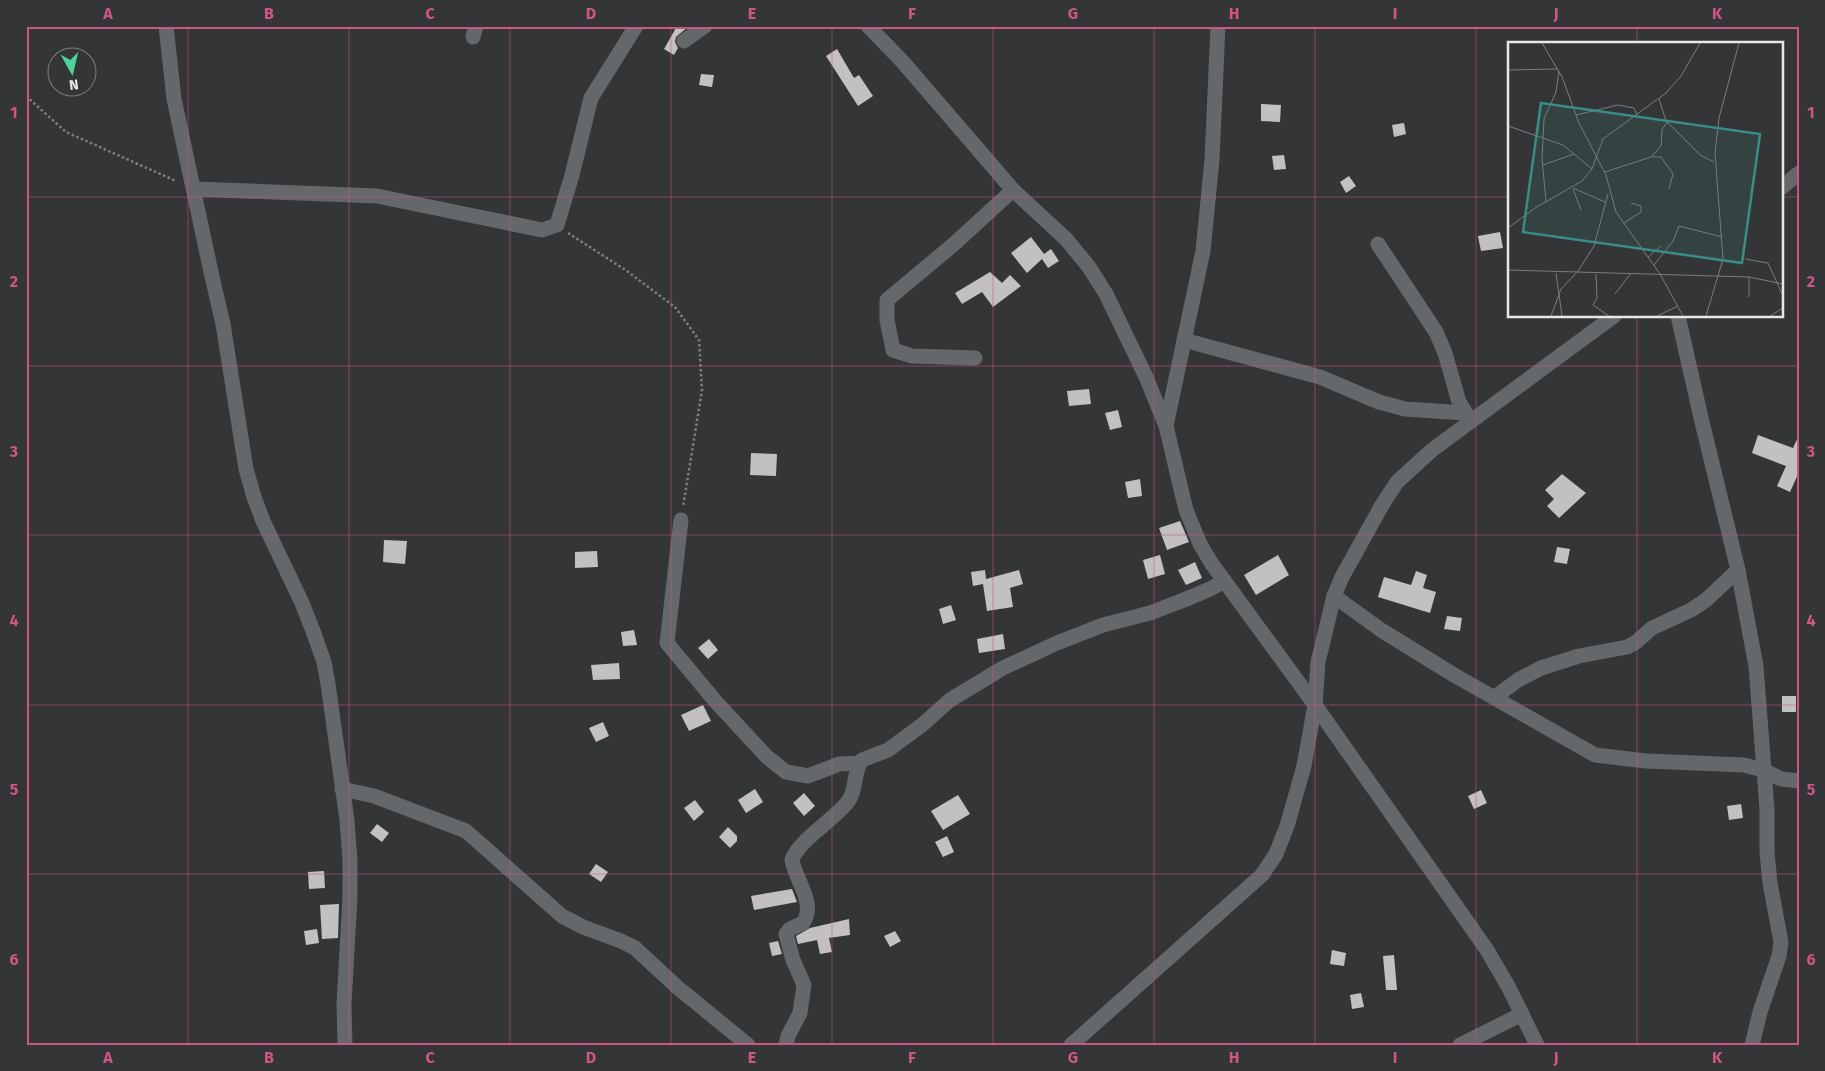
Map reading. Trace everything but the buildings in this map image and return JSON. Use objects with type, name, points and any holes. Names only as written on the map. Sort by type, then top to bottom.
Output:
[{"type":"street","points":[[166,26],[174,99],[223,324],[246,469],[254,497],[302,603],[324,662],[347,820],[350,879],[344,1004],[345,1045]]},
{"type":"street","points":[[194,188],[377,196],[542,230],[556,225],[572,175],[591,98],[636,26]]},
{"type":"street","points":[[684,41],[705,26]]},
{"type":"street","points":[[868,26],[902,61],[1012,190],[1066,239],[1089,267],[1106,294],[1146,377],[1166,426],[1186,510],[1200,544],[1224,581],[1315,705],[1487,950],[1509,988],[1537,1045]]},
{"type":"street","points":[[1166,426],[1203,251],[1212,160],[1218,26]]},
{"type":"street","points":[[1782,187],[1799,173]]},
{"type":"street","points":[[975,358],[912,356],[893,350],[887,320],[887,300],[954,244],[1012,190]]},
{"type":"street","points":[[1378,244],[1436,332],[1445,353],[1456,394],[1468,417]]},
{"type":"street","points":[[1071,1045],[1262,874],[1276,854],[1287,826],[1304,766],[1315,705],[1318,662],[1334,596],[1342,577],[1397,482],[1468,417],[1611,318]]},
{"type":"street","points":[[1678,318],[1738,570],[1756,666],[1767,809],[1767,852],[1770,883],[1781,942],[1779,956],[1760,1012],[1752,1045]]},
{"type":"street","points":[[1184,340],[1320,377],[1378,402],[1413,410],[1468,417]]},
{"type":"street","points":[[681,520],[667,642],[716,702],[767,756],[786,772],[808,776],[839,764],[860,762],[882,753],[922,725],[950,700],[1003,668],[1057,643],[1103,625],[1150,613],[1210,589],[1224,581]]},
{"type":"street","points":[[1495,697],[1518,680],[1541,668],[1579,656],[1627,647],[1635,643],[1652,628],[1691,610],[1706,600],[1738,570]]},
{"type":"street","points":[[1334,596],[1381,630],[1454,675],[1596,754],[1646,761],[1744,765],[1763,770],[1781,779],[1799,781]]},
{"type":"street","points":[[786,1045],[788,1036],[799,1019],[804,981],[790,952],[786,934],[790,929],[803,923],[808,910],[792,859],[794,854],[815,832],[850,799],[860,762]]},
{"type":"street","points":[[342,789],[374,796],[466,831],[562,916],[583,927],[635,948],[677,987],[748,1045]]},
{"type":"street","points":[[1460,1045],[1522,1014]]},
{"type":"path","points":[[26,96],[66,132],[194,188]]},
{"type":"path","points":[[556,225],[627,271],[675,307],[699,340],[702,390],[681,520]]}]
